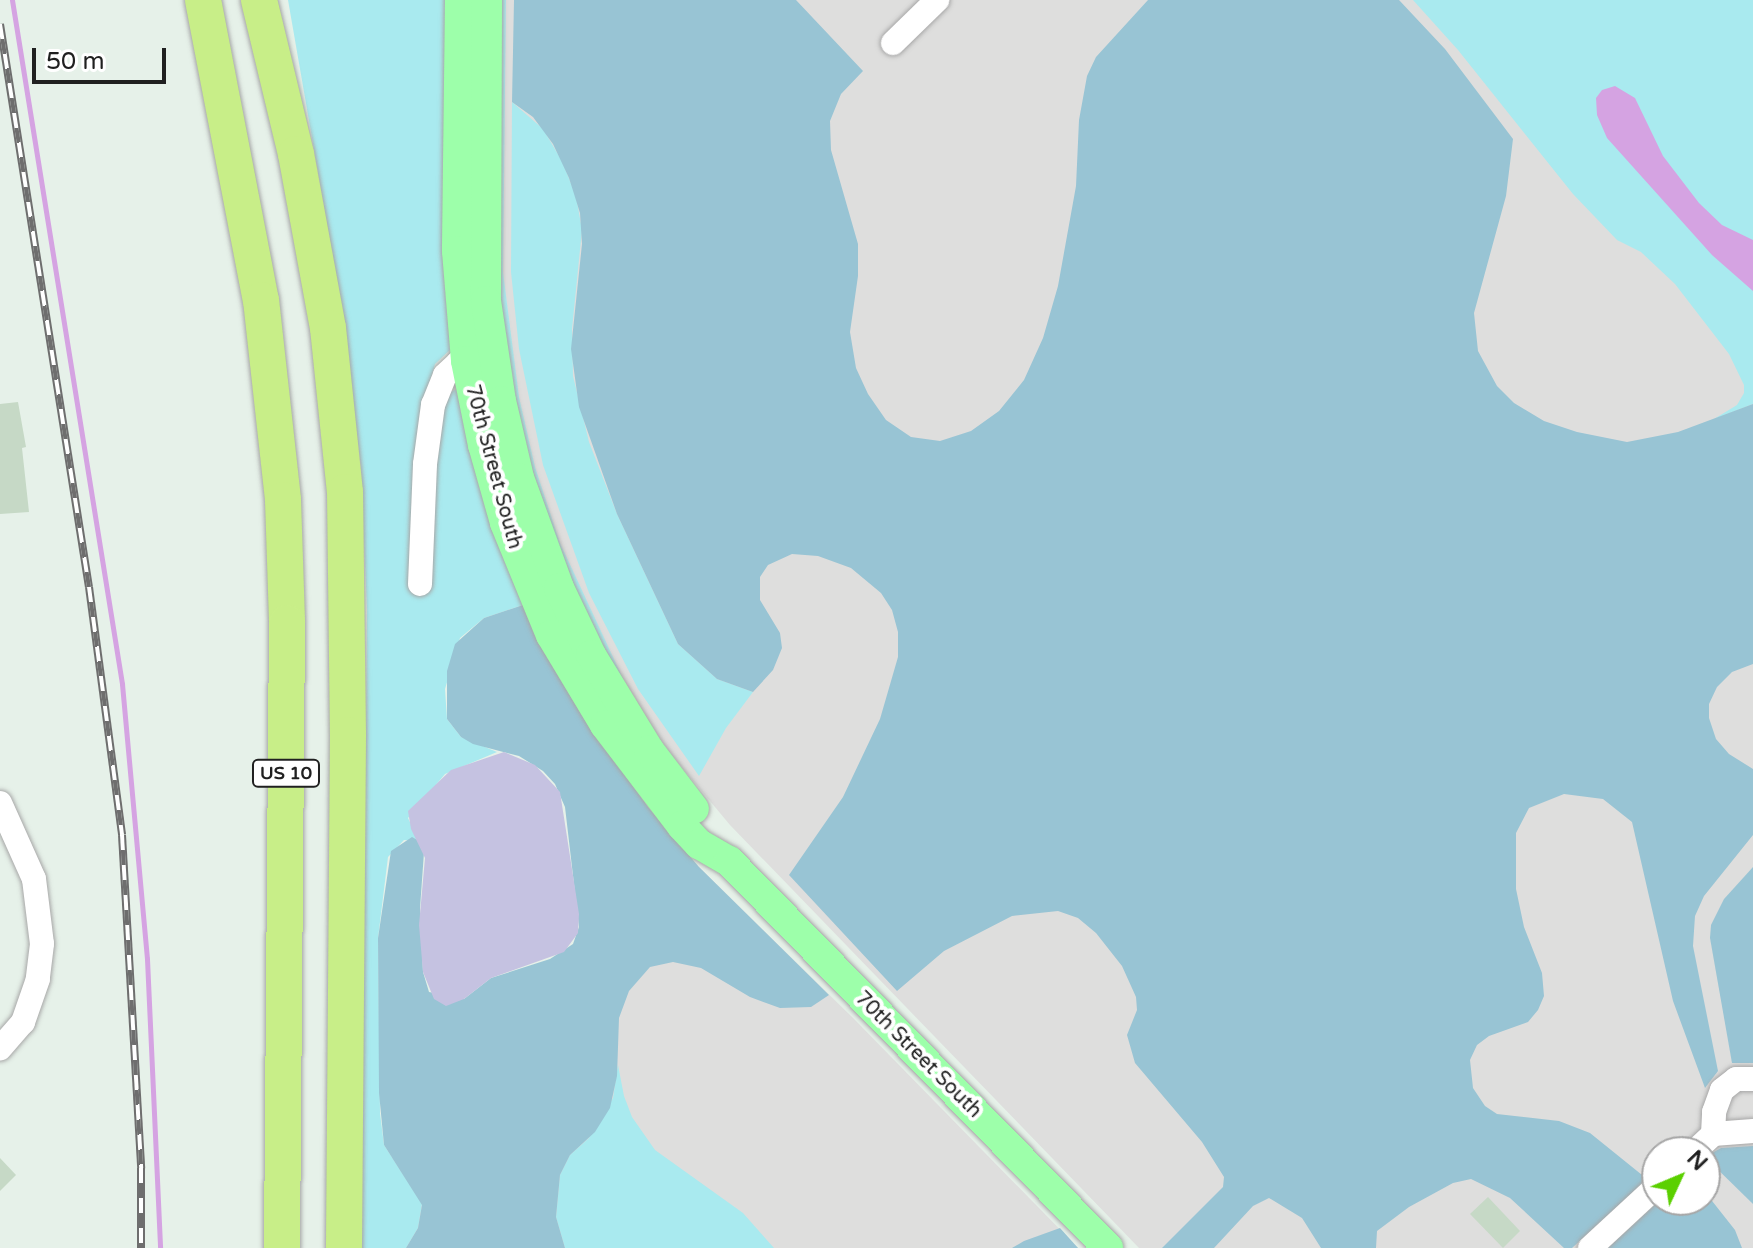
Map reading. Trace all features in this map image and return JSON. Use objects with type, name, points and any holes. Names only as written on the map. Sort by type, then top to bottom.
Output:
[{"type":"highway","points":[[183,0],[261,300]]},
{"type":"highway","name":"US 10","points":[[203,0],[261,300],[280,460],[286,583],[282,1248]]},
{"type":"highway","name":"US 10","points":[[259,0],[296,154],[328,328],[347,530],[344,1248]]},
{"type":"highway","points":[[279,0],[293,75],[296,154]]},
{"type":"main road","name":"70th Street South","points":[[460,0],[457,251],[466,361],[483,445],[505,523],[551,635],[593,708],[648,784],[699,844],[729,861],[1108,1248]]},
{"type":"main road","name":"70th Street South","points":[[487,0],[486,301],[501,401],[519,478],[559,588],[602,677],[663,769],[713,830],[729,861]]},
{"type":"street","points":[[893,43],[937,0]]},
{"type":"street","points":[[420,584],[425,464],[433,405],[445,375],[453,366],[466,361]]},
{"type":"street","points":[[0,803],[34,879],[42,944],[38,979],[23,1022],[0,1048]]},
{"type":"street","points":[[1753,1079],[1736,1079],[1722,1090],[1716,1104],[1713,1134],[1753,1131]]},
{"type":"street","points":[[1590,1248],[1641,1201]]},
{"type":"shaded area","points":[[288,0],[449,0],[454,346],[435,364],[425,401],[432,475],[446,394],[457,389],[523,605],[484,618],[460,638],[445,689],[447,719],[461,737],[497,752],[445,774],[408,818],[419,841],[404,840],[388,857],[378,938],[380,1113],[384,1145],[422,1204],[418,1228],[406,1248],[362,1248],[367,610],[361,467],[335,270]]},
{"type":"shaded area","points":[[498,0],[925,0],[894,53],[949,0],[1419,0],[1753,349],[1753,1248],[1139,1248],[730,825],[670,753],[618,677],[547,527],[504,348]]},
{"type":"shaded area","points":[[498,0],[506,0],[503,272],[519,397],[535,467],[560,543],[626,685],[618,677],[565,573],[518,425],[497,282]]},
{"type":"shaded area","points":[[514,0],[796,0],[863,71],[841,94],[830,121],[831,150],[858,244],[858,276],[850,332],[856,368],[868,394],[886,420],[911,437],[940,441],[971,431],[999,411],[1024,380],[1043,338],[1058,286],[1076,186],[1079,120],[1087,76],[1096,57],[1148,0],[1399,0],[1445,49],[1513,139],[1506,196],[1474,313],[1478,351],[1497,386],[1514,403],[1544,421],[1577,432],[1627,442],[1678,432],[1753,404],[1753,664],[1732,672],[1717,687],[1709,704],[1709,718],[1716,739],[1729,754],[1753,769],[1753,835],[1704,896],[1695,916],[1693,946],[1718,1071],[1705,1088],[1673,1001],[1632,822],[1603,799],[1564,794],[1529,808],[1516,833],[1516,889],[1524,927],[1542,973],[1544,996],[1528,1022],[1489,1036],[1477,1045],[1470,1060],[1473,1088],[1485,1106],[1497,1114],[1559,1121],[1590,1133],[1641,1174],[1641,1185],[1572,1248],[1564,1248],[1510,1198],[1471,1179],[1453,1183],[1409,1207],[1377,1231],[1376,1248],[1321,1248],[1302,1218],[1269,1198],[1253,1206],[1214,1248],[1162,1248],[1223,1187],[1224,1177],[1202,1142],[1135,1063],[1127,1035],[1137,1010],[1136,997],[1122,966],[1096,933],[1078,918],[1058,911],[1012,916],[944,951],[897,991],[789,875],[843,797],[880,719],[898,657],[898,632],[892,610],[881,593],[851,568],[818,556],[792,554],[768,565],[760,577],[760,600],[780,633],[782,648],[773,670],[753,692],[717,679],[678,644],[617,514],[579,407],[571,349],[582,244],[580,213],[569,178],[553,144],[533,117],[512,102]]},
{"type":"shaded area","points":[[1413,0],[1753,0],[1753,404],[1714,419],[1737,405],[1744,393],[1744,385],[1729,354],[1675,284],[1641,252],[1617,240],[1573,194],[1458,50]]},
{"type":"shaded area","points":[[1615,86],[1635,98],[1663,156],[1699,203],[1722,225],[1753,240],[1753,291],[1712,255],[1607,138],[1597,115],[1596,98],[1602,90]]},
{"type":"shaded area","points":[[512,102],[543,129],[562,161],[576,196],[582,230],[572,329],[573,376],[589,442],[617,514],[678,644],[717,679],[753,692],[726,728],[699,776],[638,689],[589,593],[543,465],[519,349],[511,272]]},
{"type":"shaded area","points":[[523,605],[582,715],[648,807],[699,867],[829,995],[811,1007],[780,1008],[750,997],[701,968],[673,962],[650,967],[629,991],[619,1018],[617,1076],[610,1108],[595,1132],[570,1155],[560,1175],[556,1217],[565,1248],[406,1248],[418,1228],[422,1205],[384,1145],[379,1093],[378,938],[391,851],[412,837],[419,841],[424,852],[420,908],[423,972],[429,992],[464,999],[491,978],[550,959],[573,944],[579,927],[565,807],[555,784],[543,771],[519,756],[473,744],[461,737],[447,719],[447,671],[455,644],[484,618]]},
{"type":"shaded area","points":[[504,752],[535,765],[560,792],[579,914],[578,933],[564,952],[491,978],[464,999],[446,1006],[434,999],[423,972],[419,925],[425,858],[411,829],[408,811],[451,770]]},
{"type":"shaded area","points":[[699,867],[853,1018],[1078,1248],[388,1248],[389,1161]]},
{"type":"shaded area","points":[[1753,867],[1753,1063],[1732,1063],[1710,938],[1711,925],[1724,899]]},
{"type":"shaded area","points":[[618,1065],[632,1117],[655,1150],[743,1213],[774,1248],[565,1248],[556,1217],[560,1175],[570,1155],[589,1138],[613,1098]]},
{"type":"shaded area","points":[[1753,1146],[1753,1204],[1721,1173],[1721,1148]]},
{"type":"shaded area","points":[[1721,1212],[1735,1230],[1742,1248],[1608,1248],[1643,1216],[1721,1216]]},
{"type":"shaded area","points":[[1060,1228],[1078,1248],[1012,1248],[1024,1241]]},
{"type":"building","points":[[18,402],[26,447],[22,448],[29,512],[0,514],[0,404]]},
{"type":"building","points":[[0,1158],[16,1175],[0,1191]]},
{"type":"building","points":[[1488,1197],[1520,1231],[1503,1248],[1470,1214]]},
{"type":"waterway","points":[[12,0],[122,684],[147,959],[160,1248]]},
{"type":"railway","points":[[0,24],[89,587],[122,835],[141,1168],[141,1248]]}]
